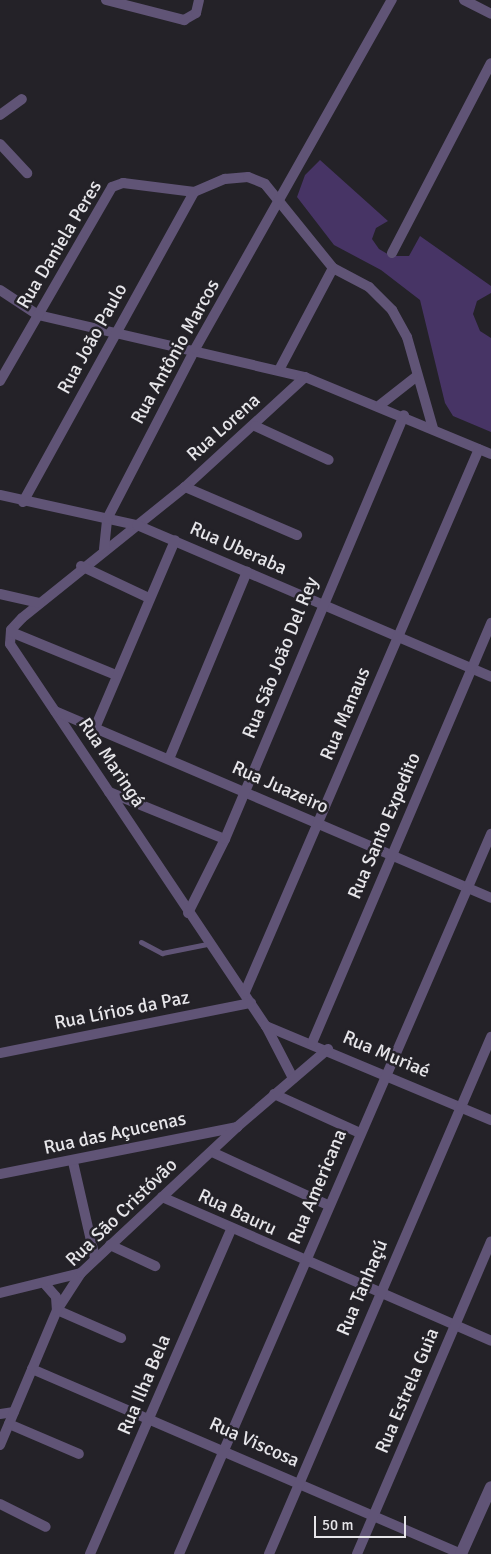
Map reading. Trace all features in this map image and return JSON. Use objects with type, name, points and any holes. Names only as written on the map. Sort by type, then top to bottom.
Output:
[{"type":"street","points":[[106,0],[184,20],[196,13],[198,0]]},
{"type":"street","name":"Rua Antônio Marcos","points":[[107,519],[195,349],[279,204],[392,0]]},
{"type":"street","points":[[464,0],[491,14]]},
{"type":"street","points":[[392,253],[491,63]]},
{"type":"street","points":[[0,115],[22,99]]},
{"type":"street","points":[[0,144],[27,174]]},
{"type":"street","points":[[194,192],[226,179],[248,177],[265,184],[279,204],[333,268],[382,296],[406,337],[433,428]]},
{"type":"street","name":"Rua Daniela Peres","points":[[0,381],[108,192],[123,183],[194,192]]},
{"type":"street","name":"Rua João Paulo","points":[[23,502],[194,192]]},
{"type":"street","points":[[279,370],[333,268]]},
{"type":"street","points":[[0,290],[38,315],[195,349],[305,377],[380,405],[491,454]]},
{"type":"street","points":[[380,405],[417,376]]},
{"type":"street","name":"Rua Lorena","points":[[10,632],[82,566],[185,487],[255,426],[305,377]]},
{"type":"street","name":"Rua São João Del Rey","points":[[188,914],[225,839],[321,605],[404,415]]},
{"type":"street","points":[[255,426],[329,460]]},
{"type":"street","name":"Rua Manaus","points":[[245,992],[479,449]]},
{"type":"street","points":[[185,487],[297,535]]},
{"type":"street","name":"Rua Uberaba","points":[[0,496],[137,525],[397,638],[491,676]]},
{"type":"street","points":[[104,549],[107,519]]},
{"type":"street","points":[[94,728],[175,540]]},
{"type":"street","points":[[82,566],[149,598]]},
{"type":"street","points":[[169,759],[247,572]]},
{"type":"street","points":[[0,594],[40,604]]},
{"type":"street","name":"Rua Santo Expedito","points":[[312,1043],[491,623]]},
{"type":"street","points":[[10,632],[116,675]]},
{"type":"street","name":"Rua Maringá","points":[[10,632],[10,644],[110,792],[188,914]]},
{"type":"street","name":"Rua Juazeiro","points":[[54,711],[245,791],[491,898]]},
{"type":"street","points":[[110,792],[225,839]]},
{"type":"street","name":"Rua Americana","points":[[179,1554],[328,1205],[491,834]]},
{"type":"street","points":[[188,914],[213,943],[245,992],[250,1003],[266,1026],[293,1078]]},
{"type":"street","name":"Rua Lírios da Paz","points":[[0,1053],[250,1003]]},
{"type":"street","name":"Rua Muriaé","points":[[266,1026],[312,1043],[491,1120]]},
{"type":"street","name":"Rua Tanhaçú","points":[[269,1554],[491,1037]]},
{"type":"street","name":"Rua São Cristóvão","points":[[0,1445],[57,1310],[81,1273],[237,1127],[328,1050]]},
{"type":"street","points":[[274,1094],[360,1133]]},
{"type":"street","name":"Rua das Açucenas","points":[[0,1174],[73,1162],[237,1127]]},
{"type":"street","points":[[212,1152],[328,1205]]},
{"type":"street","points":[[73,1162],[95,1258]]},
{"type":"street","name":"Rua Bauru","points":[[162,1197],[379,1296],[491,1341]]},
{"type":"street","name":"Rua Ilha Bela","points":[[90,1554],[151,1418],[231,1230]]},
{"type":"street","name":"Rua Estrela Guia","points":[[358,1554],[491,1242]]},
{"type":"street","points":[[110,1246],[155,1266]]},
{"type":"street","points":[[0,1293],[81,1273]]},
{"type":"street","points":[[44,1283],[56,1297],[57,1310],[120,1338]]},
{"type":"street","name":"Rua Viscosa","points":[[32,1369],[224,1449],[461,1554]]},
{"type":"street","points":[[0,1414],[14,1412]]},
{"type":"street","points":[[9,1424],[79,1454]]},
{"type":"street","points":[[461,1554],[491,1487]]},
{"type":"street","points":[[0,1504],[46,1527]]},
{"type":"lane","points":[[141,942],[162,953],[213,943]]},
{"type":"shaded area","points":[[320,160],[388,221],[376,228],[372,239],[379,249],[391,256],[409,256],[420,236],[491,286],[491,293],[477,301],[473,314],[480,331],[491,338],[491,432],[453,416],[445,403],[420,300],[381,270],[334,245],[297,197],[305,175]]}]
